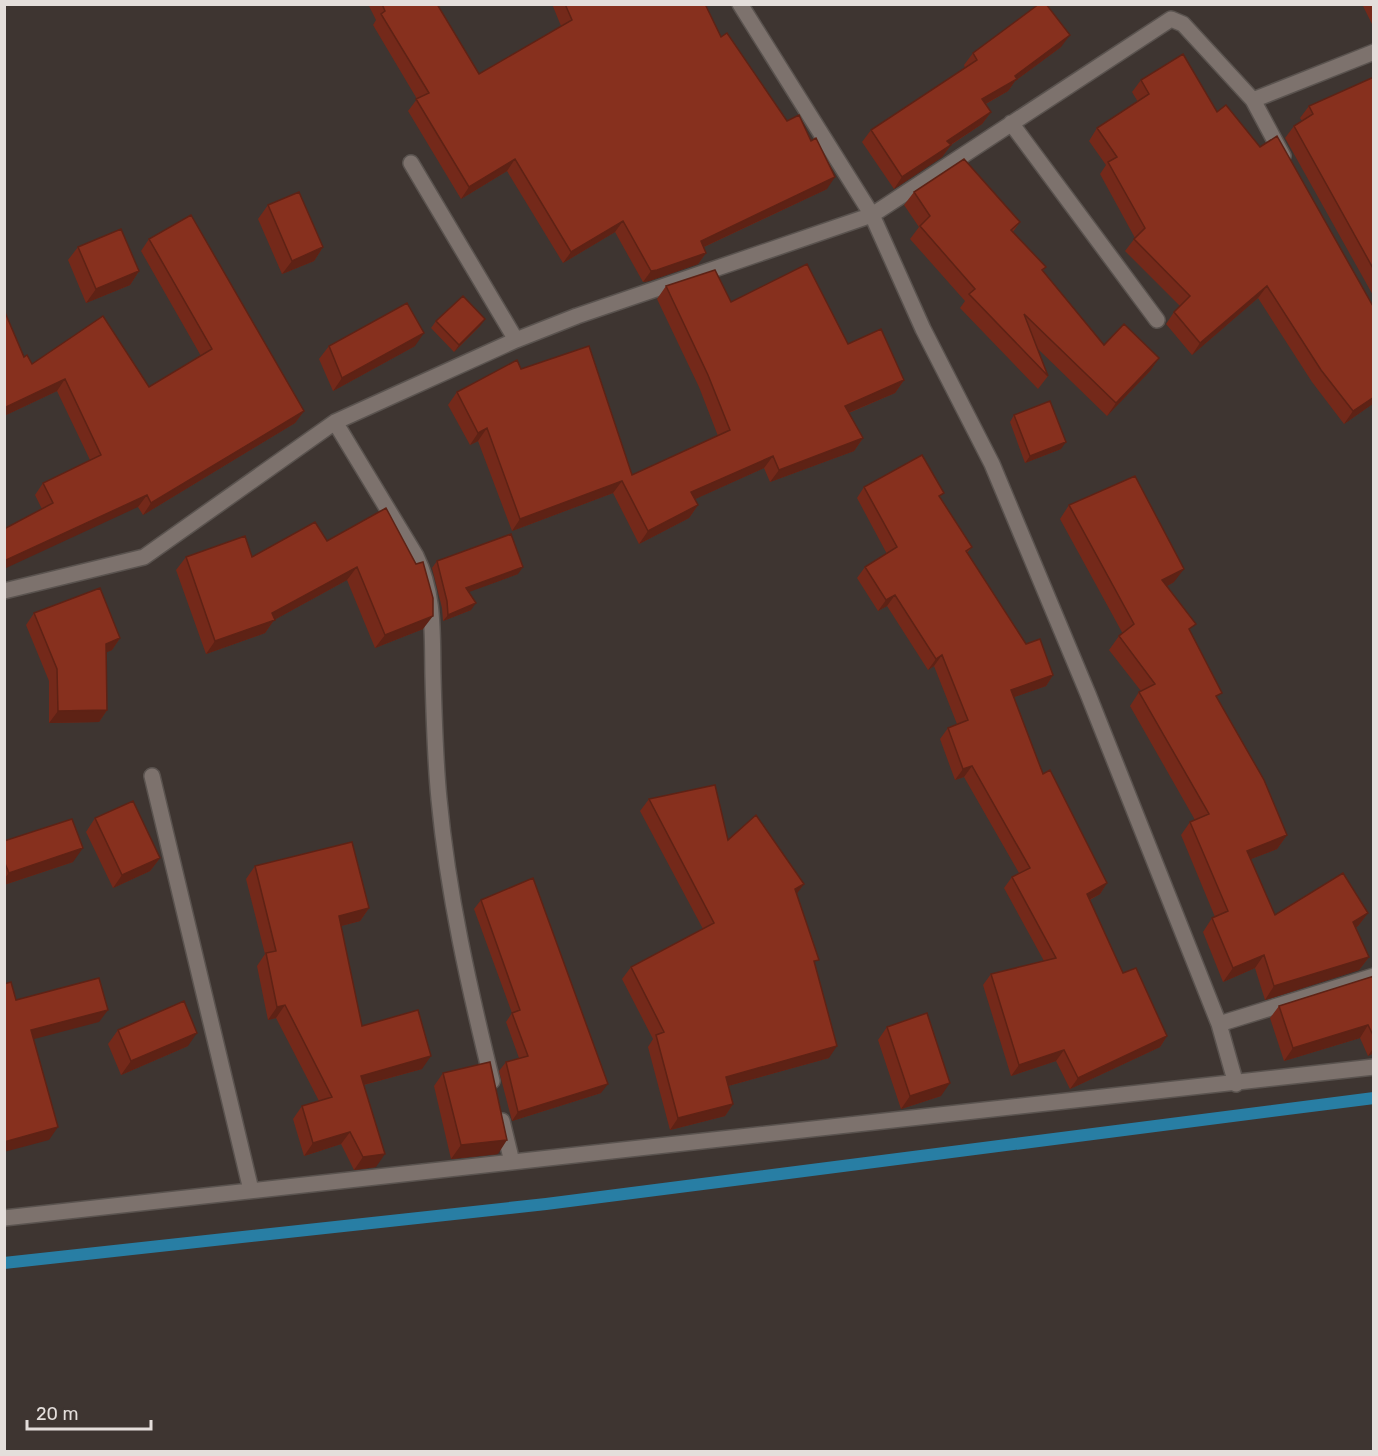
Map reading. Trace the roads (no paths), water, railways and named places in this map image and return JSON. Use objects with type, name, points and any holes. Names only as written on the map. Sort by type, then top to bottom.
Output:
[{"type":"street","points":[[740,4],[872,215],[923,329],[992,464],[1088,694],[1219,1024],[1236,1084]]},
{"type":"street","points":[[4,591],[144,556],[335,422],[516,340],[577,316],[872,215],[1171,20],[1182,24],[1253,100],[1293,173]]},
{"type":"street","points":[[1253,100],[1374,51]]},
{"type":"street","points":[[1011,123],[1157,320]]},
{"type":"street","points":[[411,164],[516,340]]},
{"type":"street","points":[[335,422],[416,556],[423,572],[433,610],[434,707],[441,810],[460,952],[512,1162]]},
{"type":"street","points":[[152,776],[251,1190]]},
{"type":"street","points":[[1219,1024],[1374,976]]},
{"type":"street","points":[[4,1218],[1374,1067]]},
{"type":"waterway","points":[[4,1263],[546,1204],[1374,1098]]}]
